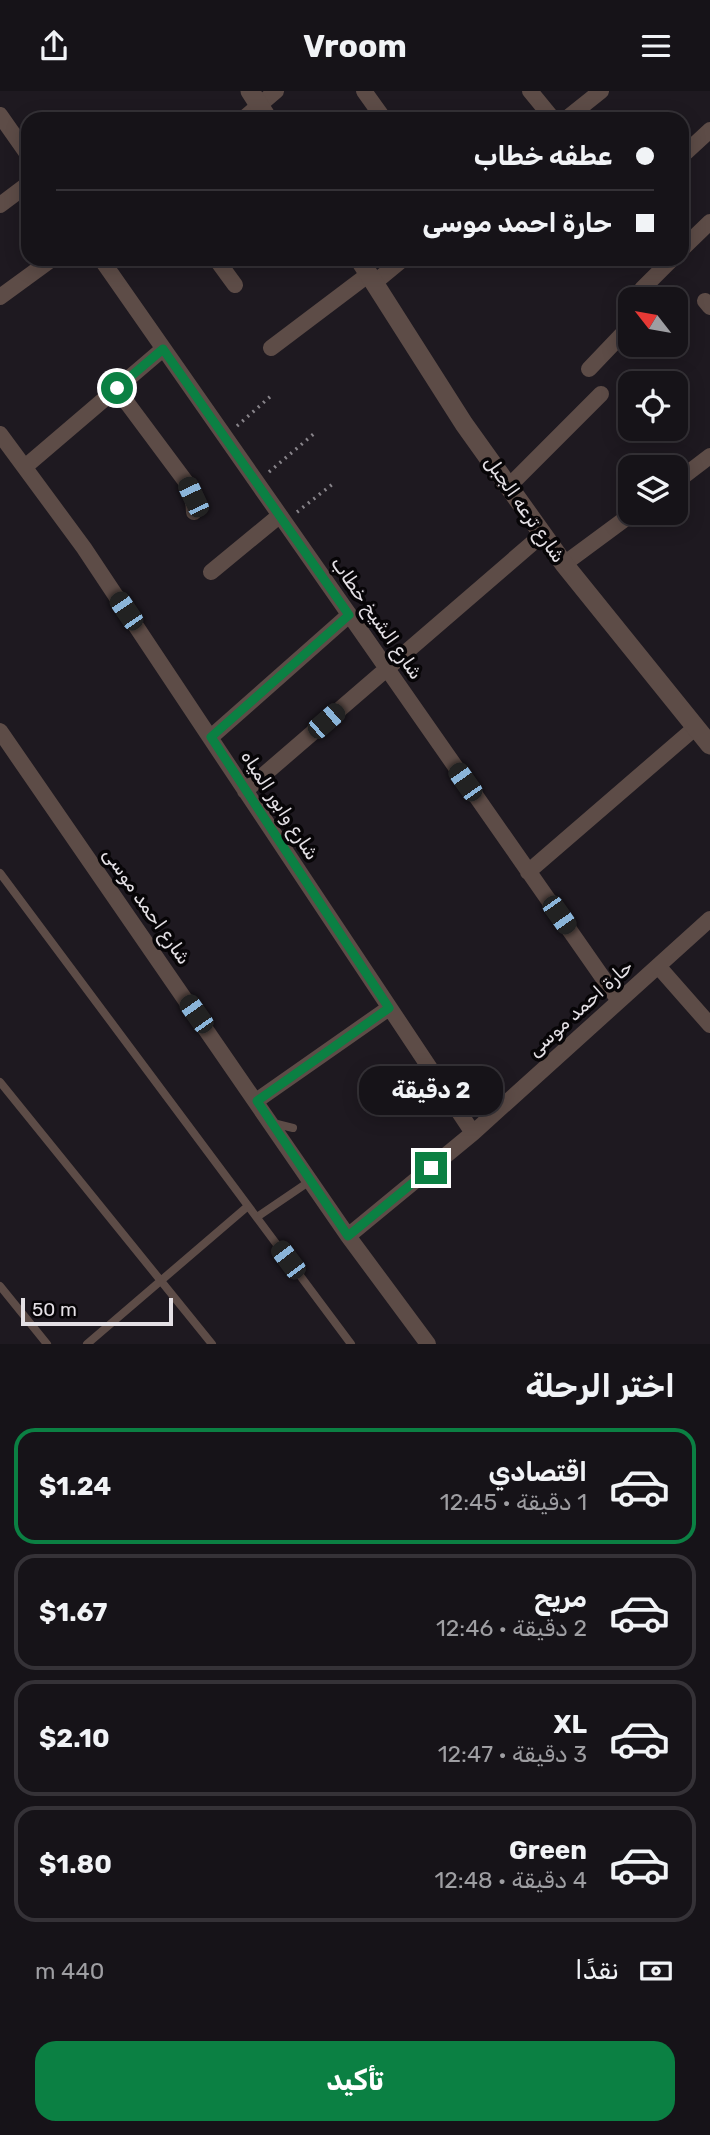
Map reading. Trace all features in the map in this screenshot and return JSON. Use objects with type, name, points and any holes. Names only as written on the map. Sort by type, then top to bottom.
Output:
[{"type":"street","points":[[259,105],[276,91]]},
{"type":"street","points":[[364,91],[379,112]]},
{"type":"street","points":[[530,91],[547,112]]},
{"type":"street","points":[[575,112],[601,91]]},
{"type":"street","points":[[0,115],[21,145]]},
{"type":"street","points":[[689,150],[710,130]]},
{"type":"street","points":[[0,205],[21,189]]},
{"type":"street","points":[[689,242],[710,222]]},
{"type":"street","points":[[0,297],[42,266]]},
{"type":"street","name":"شارع الشيخ خطاب","points":[[105,266],[619,1002]]},
{"type":"street","points":[[221,266],[235,285]]},
{"type":"street","points":[[271,348],[367,272],[384,266]]},
{"type":"street","points":[[644,287],[664,266]]},
{"type":"street","name":"شارع ترعه الجبل","points":[[367,272],[464,424],[542,534],[710,745]]},
{"type":"street","points":[[589,369],[618,339]]},
{"type":"street","points":[[26,466],[163,349]]},
{"type":"street","points":[[117,388],[186,482],[193,497],[194,512]]},
{"type":"street","points":[[509,486],[601,394]]},
{"type":"street","name":"شارع وابور المياه","points":[[0,434],[84,548],[473,1133]]},
{"type":"street","points":[[688,473],[710,456]]},
{"type":"street","points":[[211,572],[282,519]]},
{"type":"street","points":[[564,564],[618,525]]},
{"type":"street","points":[[245,791],[542,534]]},
{"type":"street","points":[[211,737],[349,615]]},
{"type":"street","points":[[528,873],[696,727]]},
{"type":"street","name":"شارع احمد موسى","points":[[0,731],[348,1236],[428,1344]]},
{"type":"street","name":"حارة احمد موسى","points":[[348,1236],[473,1133],[710,919]]},
{"type":"street","points":[[658,965],[710,1025]]},
{"type":"street","points":[[257,1101],[389,1008]]},
{"type":"lane","points":[[0,873],[351,1344]]},
{"type":"lane","points":[[0,1081],[212,1344]]},
{"type":"lane","points":[[271,1122],[293,1128]]},
{"type":"lane","points":[[257,1217],[310,1181]]},
{"type":"lane","points":[[87,1344],[248,1206]]},
{"type":"lane","points":[[0,1286],[47,1344]]},
{"type":"path","points":[[225,437],[272,395]]},
{"type":"path","points":[[256,482],[316,432]]},
{"type":"path","points":[[282,519],[334,483]]},
{"type":"route","points":[[117,388],[163,349],[349,615],[211,737],[389,1008],[257,1101],[348,1236],[431,1168]]}]
